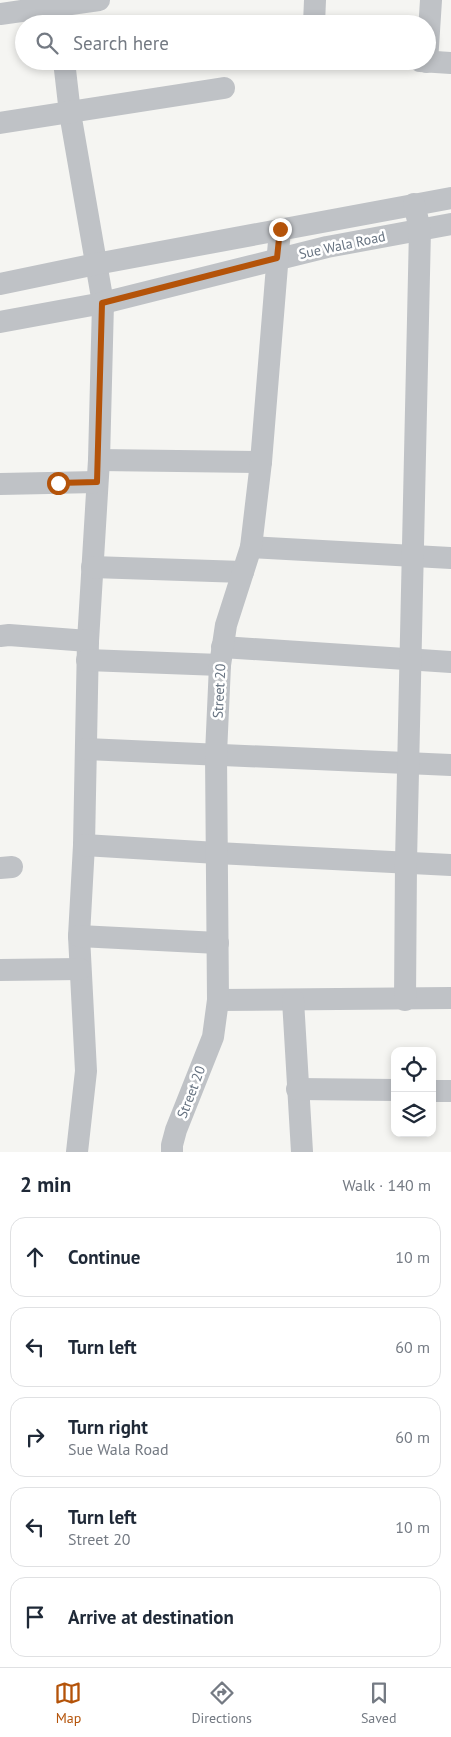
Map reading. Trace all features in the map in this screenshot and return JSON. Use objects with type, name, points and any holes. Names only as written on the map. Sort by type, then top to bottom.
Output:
[{"type":"street","points":[[0,14],[57,10],[99,0]]},
{"type":"street","points":[[314,15],[315,0]]},
{"type":"street","points":[[430,15],[431,0]]},
{"type":"street","points":[[436,62],[451,63]]},
{"type":"street","points":[[65,70],[70,113],[102,303],[98,471],[88,651],[84,845],[79,936],[86,1070],[77,1152]]},
{"type":"street","points":[[0,123],[224,88]]},
{"type":"street","points":[[0,284],[96,264],[451,198]]},
{"type":"street","points":[[405,1000],[406,862],[420,229],[414,204]]},
{"type":"street","name":"Sue Wala Road","points":[[0,322],[102,303],[327,247],[451,224]]},
{"type":"street","name":"Street 20","points":[[172,1152],[176,1130],[213,1037],[218,1000],[216,754],[221,656],[226,625],[251,547],[261,462],[280,229]]},
{"type":"street","points":[[0,484],[98,471],[261,462]]},
{"type":"street","points":[[251,547],[451,558]]},
{"type":"street","points":[[92,567],[243,572]]},
{"type":"street","points":[[0,636],[9,635],[88,651],[451,662]]},
{"type":"street","points":[[86,749],[451,765]]},
{"type":"street","points":[[84,845],[451,865]]},
{"type":"street","points":[[79,936],[218,943]]},
{"type":"street","points":[[0,970],[80,969]]},
{"type":"street","points":[[218,1000],[405,1000],[451,998]]},
{"type":"street","points":[[292,1000],[302,1152]]},
{"type":"street","points":[[297,1089],[391,1090]]},
{"type":"street","points":[[436,1091],[451,1091]]},
{"type":"route","points":[[58,483],[97,482],[102,303],[277,258],[280,229]]}]
